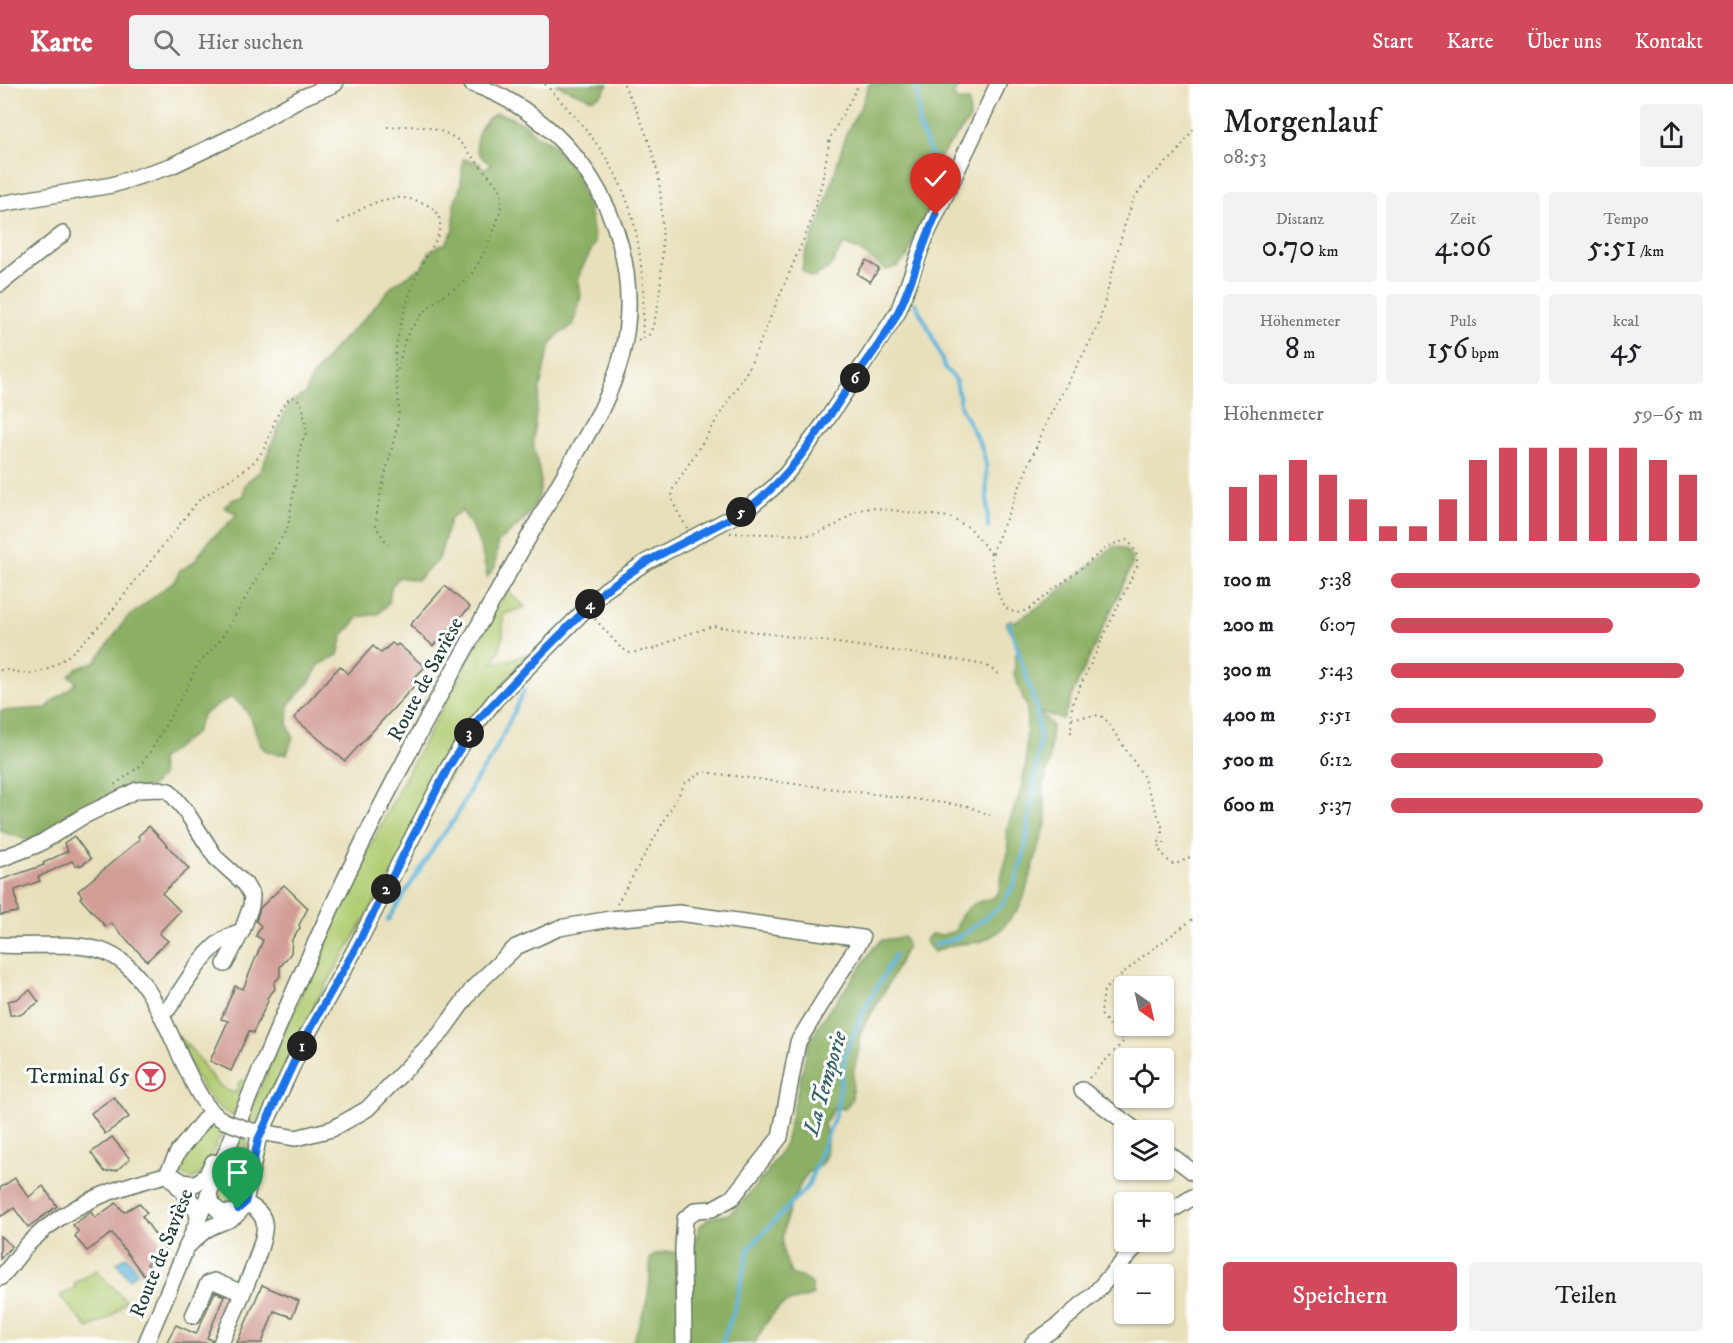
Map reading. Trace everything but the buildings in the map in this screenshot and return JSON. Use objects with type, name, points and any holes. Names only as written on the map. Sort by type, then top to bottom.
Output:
[{"type":"street","points":[[0,204],[112,185],[152,172],[202,153],[301,98],[335,84]]},
{"type":"street","name":"Route de Savièse","points":[[146,1343],[293,994],[364,841],[455,666],[601,410],[613,384],[624,342],[627,293],[621,246],[607,206],[592,178],[566,144],[540,122],[512,102],[472,84]]},
{"type":"street","points":[[186,1248],[209,1228],[237,1215],[245,1203],[258,1140],[256,1132],[316,1017],[354,951],[458,750],[478,720],[605,590],[628,573],[760,500],[787,473],[826,421],[887,331],[905,298],[929,230],[998,84]]},
{"type":"street","points":[[0,284],[63,234]]},
{"type":"street","points":[[0,859],[39,844],[82,817],[137,789],[169,790],[216,858],[250,890],[251,906],[242,931],[225,964]]},
{"type":"street","points":[[0,945],[67,946],[96,949],[108,953],[132,969],[142,981],[194,1086],[211,1111],[224,1121],[256,1132],[296,1138],[332,1129],[367,1109],[440,1034],[474,987],[516,947],[560,928],[608,920],[679,913],[862,938],[798,1042],[780,1137],[732,1198],[712,1209],[696,1210],[686,1219],[683,1247],[684,1343]]},
{"type":"street","points":[[160,1014],[168,1009],[210,950],[233,934],[242,931]]},
{"type":"street","points":[[1082,1090],[1122,1120]]},
{"type":"street","points":[[199,1218],[188,1195],[176,1184],[169,1170],[173,1159],[211,1111]]},
{"type":"street","points":[[0,1278],[30,1242],[67,1213],[119,1187],[170,1174],[188,1184],[202,1180],[215,1157],[231,1139]]},
{"type":"street","points":[[1174,1158],[1193,1172]]},
{"type":"street","points":[[208,1194],[216,1209],[225,1214],[245,1203]]},
{"type":"street","points":[[1174,1209],[1193,1197]]},
{"type":"street","points":[[221,1343],[261,1246],[265,1224],[261,1214],[254,1207],[245,1203]]},
{"type":"street","points":[[1033,1343],[1055,1328],[1095,1293],[1131,1252]]},
{"type":"street","points":[[194,1316],[208,1283],[214,1281],[242,1293]]},
{"type":"path","points":[[624,84],[656,164],[661,189],[662,214],[660,281],[651,331],[646,338],[640,341],[624,342]]},
{"type":"path","points":[[692,538],[671,494],[749,368],[810,224],[822,182],[830,138],[859,84]]},
{"type":"path","points":[[387,127],[425,126],[434,128],[459,141],[500,189],[503,196],[489,241],[475,267],[457,287],[436,300],[411,329],[404,343],[396,374]]},
{"type":"path","points":[[1071,733],[1075,697],[1137,566],[1138,557],[1135,549],[1126,540],[1110,544],[1028,610],[1017,613],[1008,610],[999,597],[991,558],[1048,419],[1098,327],[1124,227],[1134,198],[1148,178],[1176,154],[1193,129]]},
{"type":"path","points":[[339,223],[376,203],[401,197],[430,206],[439,215],[440,221],[437,237],[418,271],[405,309],[396,348],[396,374],[400,396],[398,418],[377,512],[376,527],[388,545]]},
{"type":"path","points":[[0,670],[32,674],[52,667],[87,638],[103,622],[198,501],[238,474],[262,453],[271,436],[281,405],[295,396],[301,401],[304,406],[303,414],[307,431],[301,444],[288,527],[231,623],[196,667],[190,682],[149,754],[139,767],[109,789]]},
{"type":"path","points":[[718,525],[725,532],[733,534],[813,536],[838,524],[858,510],[873,508],[949,517],[970,528],[992,555]]},
{"type":"path","points":[[585,610],[621,647],[630,653],[652,649],[713,626],[939,657],[984,665],[999,674]]},
{"type":"path","points":[[1072,718],[1100,715],[1106,720],[1142,774],[1162,826],[1162,834],[1158,842],[1163,841],[1164,843],[1158,848],[1171,864],[1193,856]]},
{"type":"path","points":[[608,920],[686,782],[703,772],[967,806],[990,815]]},
{"type":"path","points":[[1082,1090],[1082,1085],[1124,1041],[1102,1016],[1104,990],[1141,958],[1193,919]]},
{"type":"green space","points":[[555,84],[608,84],[602,94],[592,99]]},
{"type":"green space","points":[[869,84],[958,84],[953,96],[959,101],[969,101],[970,119],[919,180],[930,187],[932,203],[919,226],[907,257],[896,267],[886,270],[857,249],[844,244],[829,268],[812,278],[802,270],[804,257],[823,212],[846,134],[863,102]]},
{"type":"green space","points":[[496,113],[526,125],[537,136],[550,142],[563,153],[577,172],[581,191],[589,208],[595,243],[580,272],[578,284],[581,295],[573,326],[554,339],[543,375],[534,439],[541,481],[539,494],[533,508],[524,519],[498,542],[495,567],[487,577],[479,542],[462,511],[450,519],[439,559],[417,580],[399,577],[391,587],[389,603],[378,614],[359,617],[343,635],[338,655],[319,665],[308,684],[289,704],[288,725],[293,737],[287,754],[267,751],[261,746],[251,718],[246,710],[231,697],[203,714],[195,733],[160,760],[162,776],[151,787],[67,815],[60,829],[32,842],[0,831],[0,711],[47,708],[76,682],[69,676],[76,669],[96,661],[126,619],[175,580],[180,570],[195,560],[205,545],[237,514],[224,507],[232,500],[244,496],[244,487],[261,470],[289,403],[305,394],[311,379],[337,345],[364,319],[392,286],[423,266],[430,251],[446,243],[454,229],[454,204],[461,185],[463,159],[479,163],[484,169],[491,165],[480,155],[476,143],[479,131]]},
{"type":"green space","points":[[1114,546],[1126,551],[1133,563],[1063,719],[1039,712],[1052,725],[1049,764],[1043,787],[1047,820],[1023,900],[999,932],[980,942],[951,945],[934,952],[925,941],[931,934],[942,935],[956,931],[964,912],[980,901],[993,898],[999,891],[1009,850],[1006,830],[1020,793],[1026,765],[1027,708],[1014,674],[1016,654],[1019,648],[1007,621],[1015,622],[1043,604]]},
{"type":"green space","points":[[507,590],[525,607],[504,614],[502,642],[493,663],[529,653],[508,678],[316,1002],[266,1111],[255,1123],[246,1120],[312,970],[364,860],[412,764]]},
{"type":"green space","points":[[904,937],[907,946],[859,1037],[859,1050],[853,1073],[852,1099],[845,1109],[834,1108],[824,1124],[826,1155],[819,1166],[807,1174],[797,1191],[785,1222],[783,1252],[791,1274],[811,1284],[813,1295],[780,1307],[768,1321],[755,1343],[632,1343],[646,1302],[650,1282],[650,1259],[664,1252],[691,1254],[700,1226],[710,1218],[729,1214],[766,1174],[785,1144],[808,1046],[820,1023],[874,947],[882,940]]},
{"type":"green space","points":[[175,1034],[193,1051],[223,1088],[235,1093],[240,1081],[248,1081],[233,1116],[222,1110],[205,1091]]},
{"type":"green space","points":[[213,1126],[226,1130],[217,1142],[205,1170],[193,1179],[182,1175],[179,1170],[180,1164],[187,1151],[202,1132]]},
{"type":"green space","points":[[240,1134],[246,1139],[249,1154],[238,1202],[223,1208],[216,1194]]},
{"type":"green space","points":[[96,1270],[126,1301],[111,1317],[88,1328],[60,1296],[75,1288],[74,1284]]},
{"type":"water","points":[[126,1256],[138,1272],[129,1279],[117,1263]]},
{"type":"waterway","name":"La Temporie","points":[[917,84],[919,126],[938,170]]},
{"type":"waterway","name":"La Temporie","points":[[915,303],[931,333],[945,368],[956,380],[961,408],[982,448],[986,464],[988,528]]},
{"type":"waterway","name":"La Temporie","points":[[934,945],[959,937],[1002,905],[1015,883],[1025,851],[1040,739],[1036,706],[1009,623]]},
{"type":"waterway","points":[[388,920],[436,844],[455,819],[473,784],[492,757],[524,691]]},
{"type":"waterway","name":"La Temporie","points":[[722,1343],[735,1308],[749,1248],[808,1186],[836,1113],[845,1055],[863,1012],[895,955]]},
{"type":"place","name":"Terminal 65","points":[[151,1076]]},
{"type":"route","points":[[238,1209],[245,1203],[258,1140],[306,1036],[354,951],[448,768],[478,720],[605,590],[646,562],[746,510],[760,500],[787,473],[826,421],[898,312],[905,298],[920,250],[936,215]]}]
